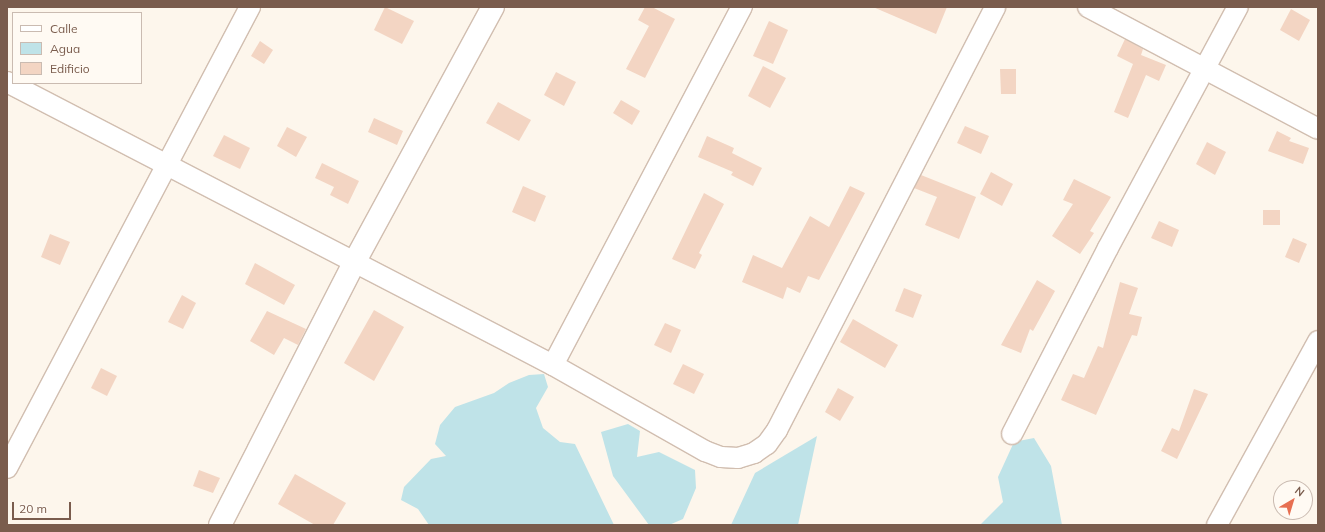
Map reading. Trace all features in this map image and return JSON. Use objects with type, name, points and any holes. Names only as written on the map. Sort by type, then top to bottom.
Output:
[{"type":"street","points":[[7,468],[250,7]]},
{"type":"street","points":[[220,525],[355,261],[493,7]]},
{"type":"street","points":[[553,365],[742,7]]},
{"type":"street","points":[[7,82],[355,261],[553,365],[721,457],[743,456],[754,453],[767,444],[777,430],[995,7]]},
{"type":"street","points":[[1088,7],[1318,129]]},
{"type":"street","points":[[1012,434],[1238,7]]},
{"type":"street","points":[[1217,525],[1318,341]]},
{"type":"water","points":[[544,374],[548,387],[536,408],[543,428],[560,442],[575,444],[614,525],[429,525],[418,509],[401,500],[404,487],[431,459],[446,456],[435,444],[440,425],[455,407],[494,393],[509,383],[529,375]]},
{"type":"water","points":[[628,424],[640,431],[637,457],[659,452],[695,470],[696,488],[683,519],[669,525],[649,525],[613,476],[601,432]]},
{"type":"water","points":[[817,436],[798,525],[731,525],[755,473]]},
{"type":"water","points":[[1034,438],[1051,466],[1062,525],[980,525],[1003,502],[998,477],[1014,442]]},
{"type":"building","points":[[385,7],[414,21],[402,44],[374,30]]},
{"type":"building","points":[[645,7],[652,7],[675,19],[645,78],[626,69],[649,26],[638,20]]},
{"type":"building","points":[[873,7],[947,7],[936,34]]},
{"type":"building","points":[[1291,9],[1310,20],[1299,41],[1280,30]]},
{"type":"building","points":[[769,21],[788,30],[773,64],[753,56]]},
{"type":"building","points":[[1125,39],[1143,49],[1141,55],[1166,65],[1159,81],[1146,75],[1128,118],[1114,112],[1133,64],[1117,56]]},
{"type":"building","points":[[260,41],[273,50],[264,64],[251,56]]},
{"type":"building","points":[[763,66],[786,78],[770,108],[748,96]]},
{"type":"building","points":[[1000,69],[1016,69],[1016,94],[1001,94]]},
{"type":"building","points":[[556,72],[576,82],[564,106],[544,95]]},
{"type":"building","points":[[621,100],[640,111],[632,125],[613,113]]},
{"type":"building","points":[[498,102],[531,120],[519,141],[486,123]]},
{"type":"building","points":[[374,118],[403,131],[397,145],[368,132]]},
{"type":"building","points":[[965,126],[989,136],[981,154],[957,143]]},
{"type":"building","points":[[287,127],[307,137],[296,157],[277,146]]},
{"type":"building","points":[[1277,131],[1291,138],[1289,141],[1309,148],[1303,164],[1268,151]]},
{"type":"building","points":[[224,135],[250,148],[240,169],[213,156]]},
{"type":"building","points":[[707,136],[734,148],[732,153],[762,168],[753,186],[731,175],[733,172],[698,157]]},
{"type":"building","points":[[1207,142],[1226,152],[1215,175],[1196,164]]},
{"type":"building","points":[[322,163],[359,181],[348,204],[330,195],[334,187],[315,178]]},
{"type":"building","points":[[991,172],[1013,184],[1002,206],[980,194]]},
{"type":"building","points":[[921,175],[976,197],[959,239],[925,225],[937,197],[914,188]]},
{"type":"building","points":[[1074,179],[1111,197],[1090,231],[1094,233],[1080,254],[1052,236],[1073,204],[1063,200]]},
{"type":"building","points":[[523,186],[546,196],[535,222],[512,212]]},
{"type":"building","points":[[850,186],[865,193],[819,280],[808,276],[800,293],[787,287],[783,299],[742,282],[753,255],[782,268],[810,216],[829,227]]},
{"type":"building","points":[[704,193],[724,204],[699,253],[702,255],[695,269],[672,259]]},
{"type":"building","points":[[1263,210],[1280,210],[1280,225],[1263,225]]},
{"type":"building","points":[[1159,221],[1179,230],[1172,247],[1151,238]]},
{"type":"building","points":[[50,234],[70,242],[60,265],[41,257]]},
{"type":"building","points":[[1293,238],[1307,244],[1299,263],[1285,257]]},
{"type":"building","points":[[255,263],[295,285],[284,305],[245,284]]},
{"type":"building","points":[[1037,280],[1055,291],[1033,331],[1030,329],[1021,353],[1001,345]]},
{"type":"building","points":[[1120,282],[1138,288],[1129,314],[1142,317],[1137,336],[1132,335],[1096,415],[1061,400],[1073,374],[1084,378],[1098,346],[1103,348]]},
{"type":"building","points":[[904,288],[922,295],[913,318],[895,311]]},
{"type":"building","points":[[182,295],[196,303],[183,329],[168,322]]},
{"type":"building","points":[[374,310],[404,327],[374,381],[344,363]]},
{"type":"building","points":[[267,311],[306,329],[298,345],[284,338],[274,355],[250,341]]},
{"type":"building","points":[[853,319],[898,345],[885,368],[840,342]]},
{"type":"building","points":[[665,323],[681,330],[671,353],[654,345]]},
{"type":"building","points":[[683,364],[704,374],[694,394],[673,384]]},
{"type":"building","points":[[101,368],[117,376],[107,396],[91,388]]},
{"type":"building","points":[[838,388],[854,397],[840,421],[825,412]]},
{"type":"building","points":[[1194,389],[1208,394],[1177,459],[1161,451],[1172,428],[1179,431]]},
{"type":"building","points":[[199,470],[220,478],[213,493],[193,486]]},
{"type":"building","points":[[295,474],[346,503],[333,525],[315,525],[278,504]]}]
